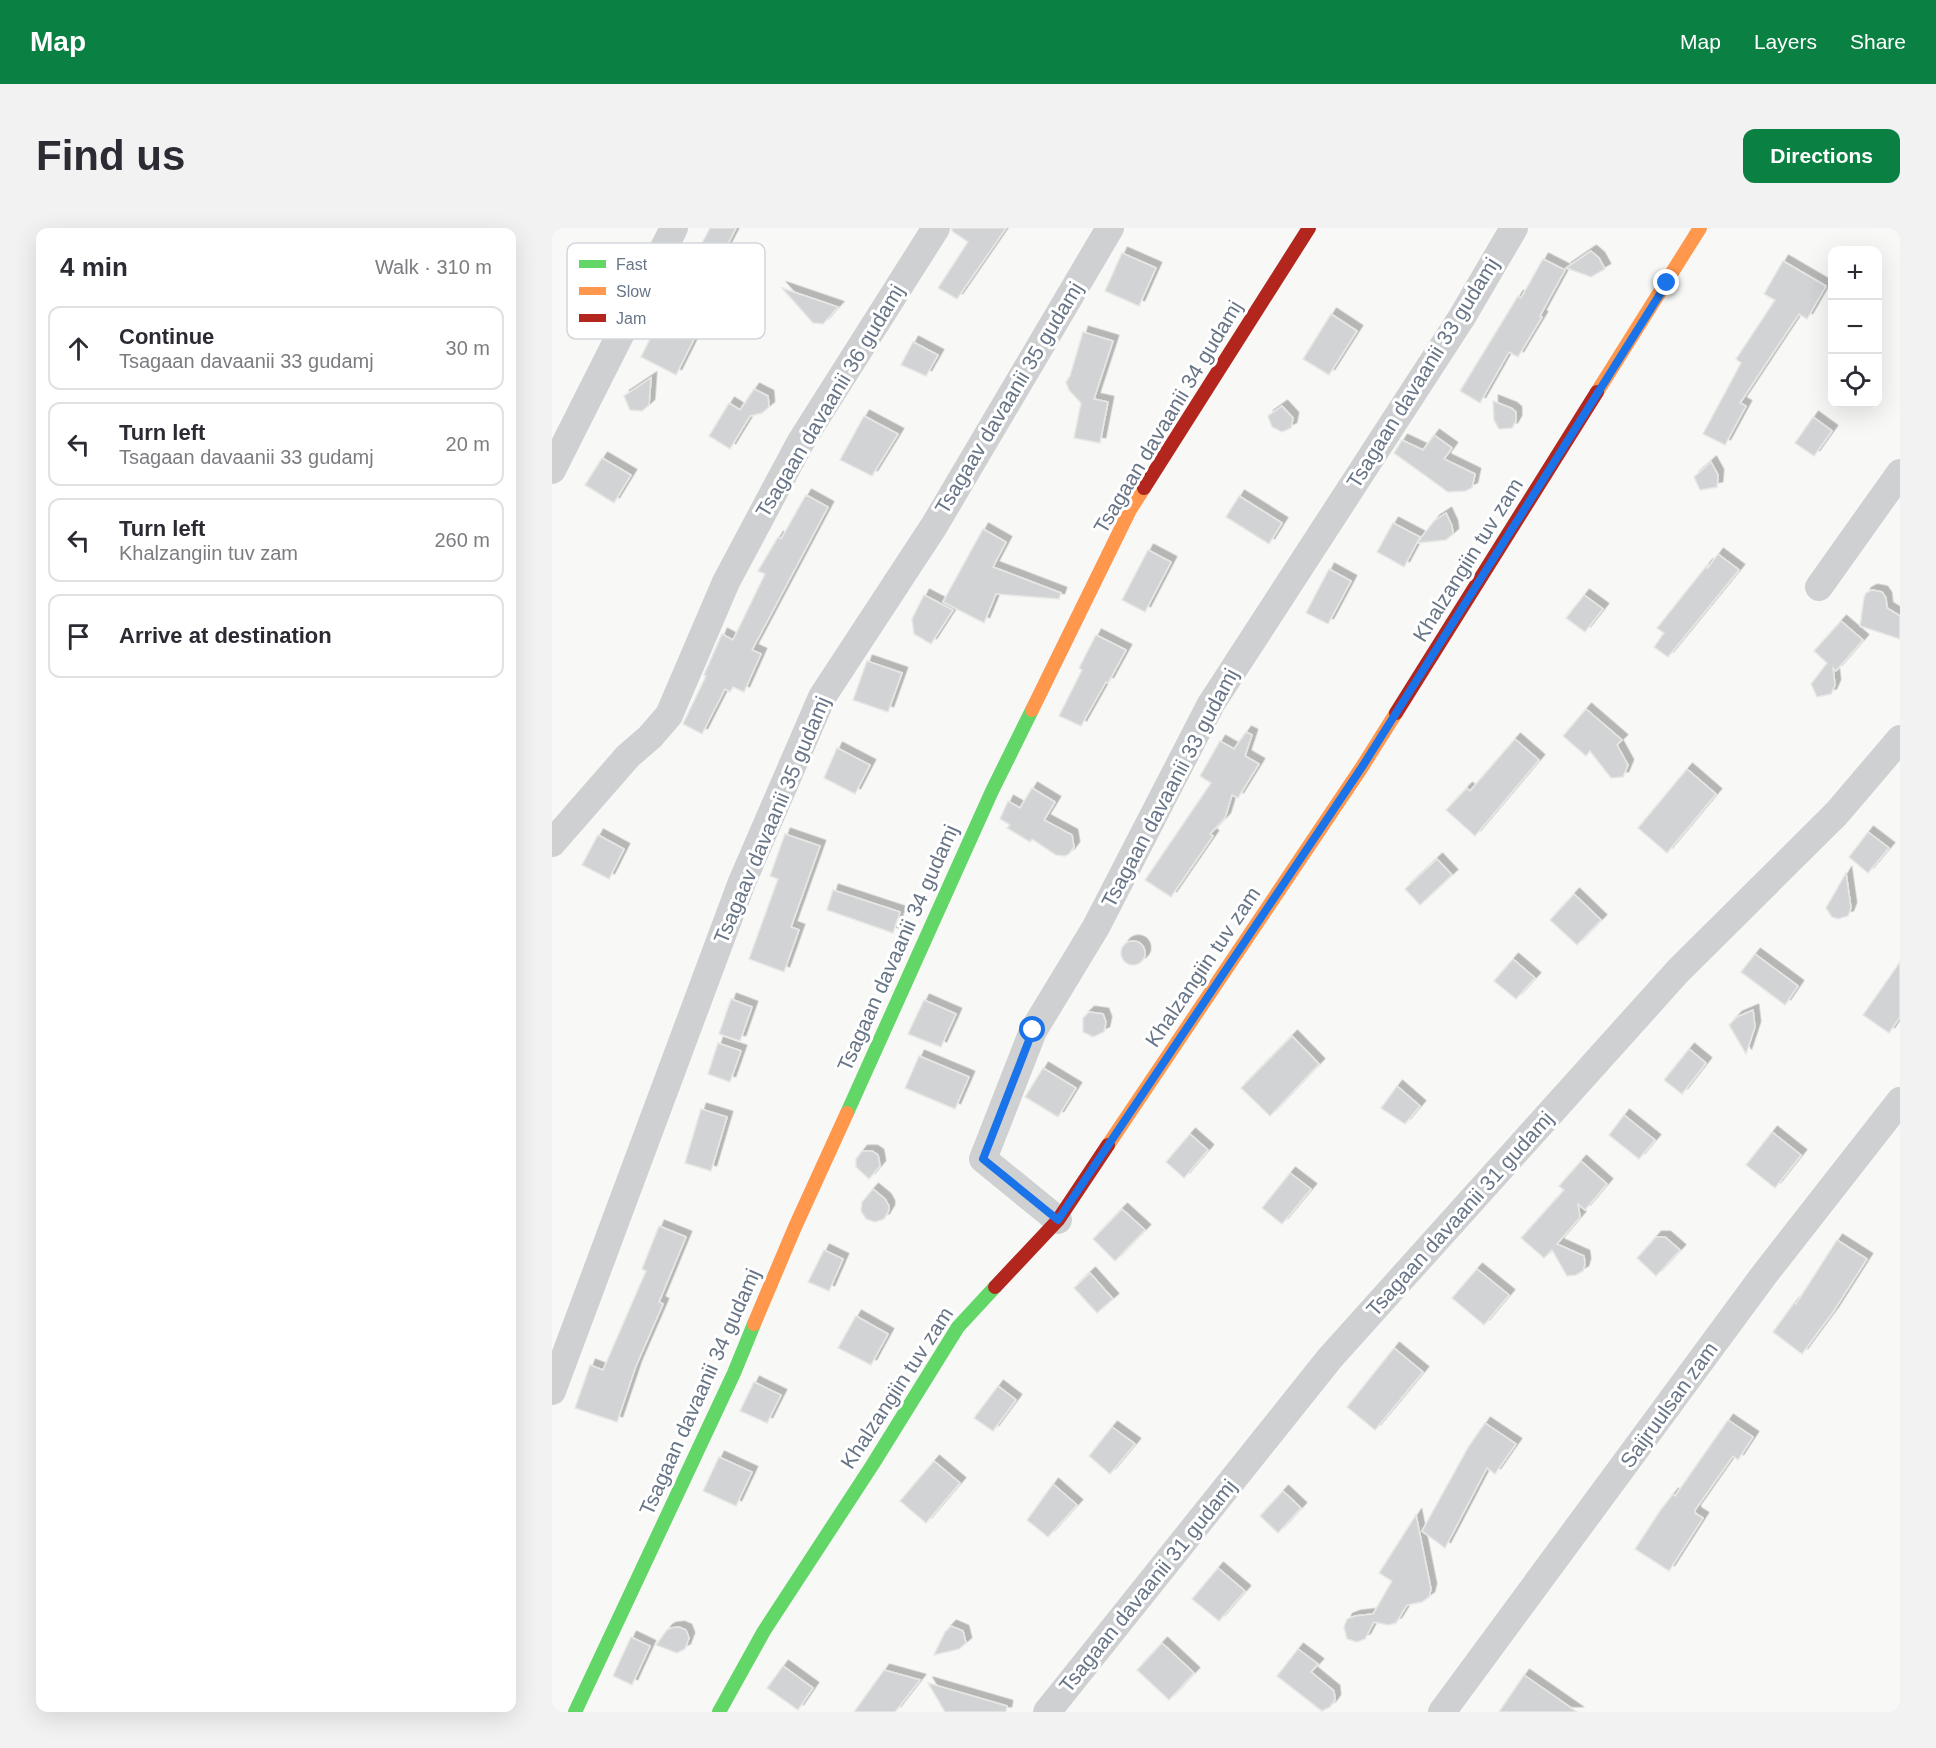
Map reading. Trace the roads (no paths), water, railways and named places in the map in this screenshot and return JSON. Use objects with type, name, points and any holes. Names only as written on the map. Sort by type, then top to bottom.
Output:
[{"type":"street","points":[[666,243],[674,228]]},
{"type":"street","name":"Tsagaan davaanii 36 gudamj","points":[[552,843],[628,756],[650,738],[669,715],[726,582],[800,443],[936,228]]},
{"type":"street","name":"Tsagaav davaanii 35 gudamj","points":[[552,1390],[742,882],[822,697],[934,526],[1110,228]]},
{"type":"street","name":"Tsagaan davaanii 34 gudamj","points":[[575,1712],[734,1373],[795,1227],[992,791],[1130,510],[1309,228]]},
{"type":"street","name":"Tsagaan davaanii 33 gudamj","points":[[1058,1220],[983,1159],[1033,1030],[1096,927],[1211,704],[1462,317],[1514,228]]},
{"type":"street","name":"Khalzangiin tuv zam","points":[[718,1712],[764,1630],[873,1464],[958,1327],[1058,1220],[1362,767],[1700,228]]},
{"type":"street","points":[[552,470],[618,339]]},
{"type":"street","points":[[1819,587],[1900,473]]},
{"type":"street","name":"Tsagaan davaanii 31 gudamj","points":[[1047,1712],[1330,1358],[1678,971],[1837,813],[1900,739]]},
{"type":"street","name":"Saijruulsan zam","points":[[1442,1712],[1764,1275],[1900,1101]]}]
